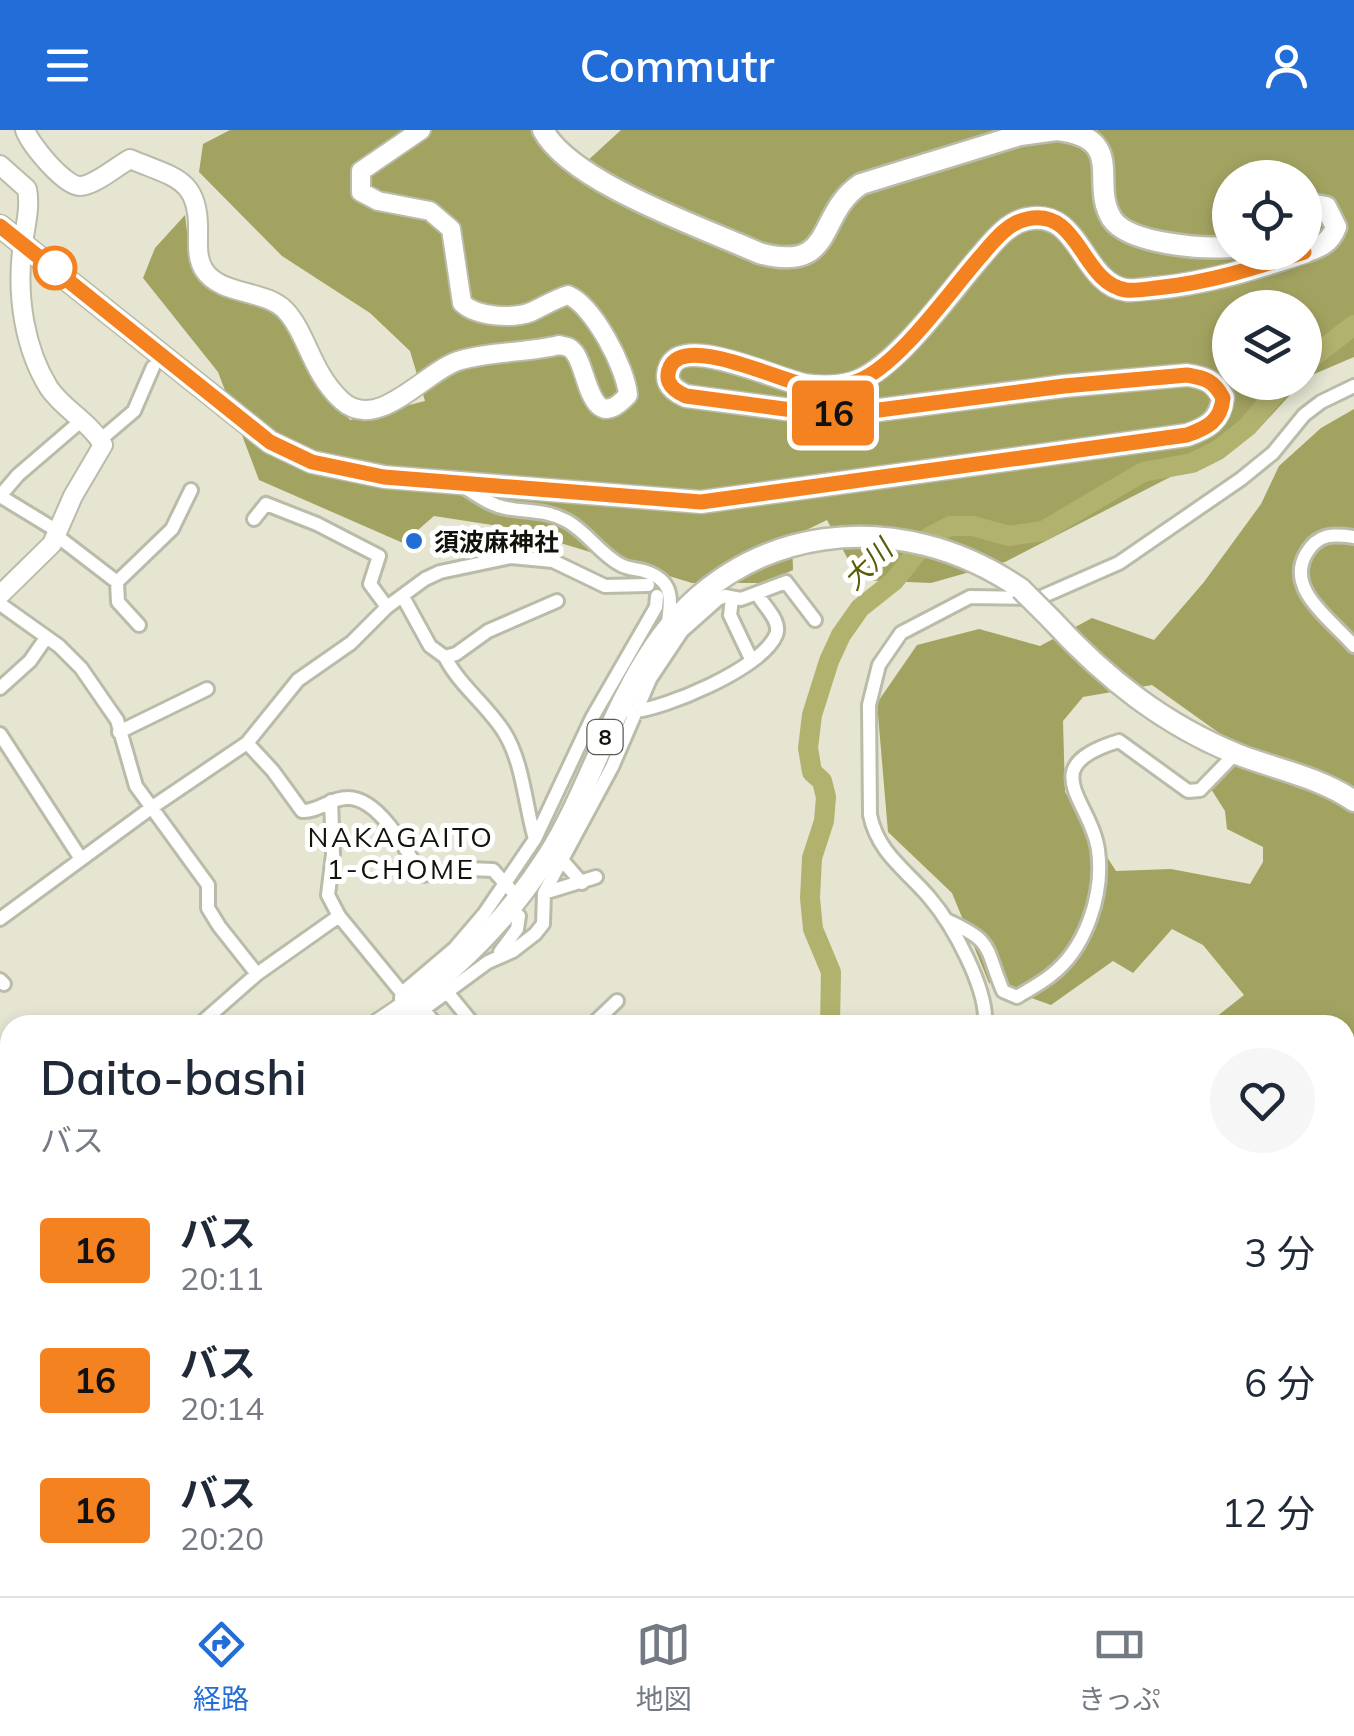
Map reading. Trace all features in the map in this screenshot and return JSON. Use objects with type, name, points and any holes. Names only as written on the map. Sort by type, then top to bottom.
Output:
[{"type":"main road","points":[[25,130],[32,146],[74,185],[84,187],[130,159],[182,183],[197,201],[202,268],[221,283],[286,310],[321,377],[342,402],[354,409],[363,412],[386,404],[462,360],[559,345],[576,355],[593,400],[600,406],[621,403],[628,395],[627,382],[580,300],[568,295],[523,314],[468,310],[460,293],[451,228],[430,211],[378,202],[361,192],[359,179],[368,164],[421,130]]},
{"type":"main road","points":[[543,130],[560,153],[596,178],[759,252],[796,258],[820,245],[842,199],[861,184],[1020,135],[1057,130],[1087,138],[1103,160],[1107,206],[1112,219],[1125,231],[1140,238],[1212,246]]},
{"type":"main road","points":[[0,166],[27,188],[20,301],[30,340],[50,388],[100,440],[102,451],[74,496],[58,534],[43,554],[3,586]]},
{"type":"main road","points":[[1322,206],[1336,227],[1322,247]]},
{"type":"main road","points":[[0,226],[270,442],[312,462],[349,471],[462,485],[701,502],[1187,435],[1207,428],[1216,419],[1223,398],[1216,384],[1187,375],[1064,386],[856,413],[815,413],[686,396],[668,382],[672,362],[692,354],[806,385],[857,382],[890,360],[1006,229],[1026,219],[1048,219],[1061,224],[1106,281],[1128,290],[1180,286],[1251,270]]},
{"type":"main road","name":"8","points":[[394,1015],[476,948],[522,894],[550,854],[614,718],[667,628],[699,596],[754,560],[792,545],[887,537],[959,554],[994,570],[1020,589],[1092,663],[1181,729],[1354,801]]},
{"type":"street","points":[[100,440],[134,410],[152,367]]},
{"type":"street","points":[[982,1015],[966,955],[946,920],[882,848],[870,815],[869,705],[880,665],[890,646],[902,633],[970,596],[1039,598],[1118,563],[1241,479],[1273,453],[1304,415],[1321,402],[1354,386]]},
{"type":"street","points":[[82,420],[3,484],[0,496],[58,534],[118,582]]},
{"type":"street","points":[[462,485],[488,502],[540,511],[565,520],[621,565],[654,574],[672,597],[667,628]]},
{"type":"street","points":[[139,625],[118,602],[118,582],[172,529],[191,490]]},
{"type":"street","points":[[254,519],[266,504],[318,524],[379,556],[370,584],[387,607]]},
{"type":"street","points":[[1354,537],[1324,535],[1311,544],[1302,561],[1300,578],[1325,616],[1354,646]]},
{"type":"street","points":[[0,919],[247,743],[298,680],[350,643],[387,607],[440,572],[510,557],[554,561],[605,586],[653,590],[656,606],[507,886],[394,1015]]},
{"type":"street","points":[[488,962],[513,952],[543,924],[544,894],[612,767],[631,712],[682,631],[718,598],[756,594],[786,582],[815,620]]},
{"type":"street","points":[[631,712],[720,682],[751,659],[776,635],[777,623],[756,594]]},
{"type":"street","points":[[403,596],[430,646],[445,657],[454,675],[507,736],[535,839]]},
{"type":"street","points":[[732,599],[730,615],[751,659]]},
{"type":"street","points":[[445,657],[456,654],[488,631],[556,601]]},
{"type":"street","points":[[0,604],[59,646],[81,668],[110,710],[136,786],[208,885],[208,908],[257,974]]},
{"type":"street","points":[[0,688],[30,662],[46,638]]},
{"type":"street","points":[[119,732],[208,689]]},
{"type":"street","points":[[0,734],[80,859]]},
{"type":"street","points":[[946,920],[978,934],[990,952],[1003,992],[1017,997],[1051,976],[1072,954],[1093,911],[1098,846],[1074,794],[1080,758],[1119,741],[1188,791],[1200,790],[1236,754]]},
{"type":"street","points":[[247,743],[302,811],[310,812],[331,801],[363,801],[397,836],[421,875],[493,870],[507,886]]},
{"type":"street","points":[[331,801],[333,854],[328,895],[392,1015]]},
{"type":"street","points":[[562,860],[582,884]]},
{"type":"street","points":[[544,894],[596,878]]},
{"type":"street","points":[[210,1015],[257,974],[339,916]]},
{"type":"street","points":[[398,1015],[424,1010],[488,962],[509,944],[519,916]]},
{"type":"street","points":[[447,992],[466,1015]]},
{"type":"street","points":[[602,1015],[616,1000]]},
{"type":"street","points":[[424,1010],[428,1015]]},
{"type":"shaded area","points":[[230,130],[536,130],[556,163],[573,174],[621,130],[1354,130],[1354,357],[1322,371],[1322,290],[1212,290],[1212,400],[1285,400],[1254,434],[1005,562],[931,583],[859,580],[827,520],[792,537],[793,570],[764,583],[692,583],[511,528],[434,516],[403,543],[259,480],[218,372],[143,278],[155,248],[185,215],[191,265],[209,283],[278,312],[306,368],[350,420],[425,401],[410,351],[370,313],[282,256],[199,172],[203,144]]},
{"type":"shaded area","points":[[1354,409],[1354,1015],[1219,1015],[1244,995],[1203,945],[1172,929],[1133,973],[1113,961],[1051,1005],[989,983],[952,893],[888,832],[877,703],[917,645],[979,629],[1040,646],[1092,618],[1154,640],[1204,582],[1261,504],[1279,466],[1321,428]],"holes":[[[1152,685],[1243,750],[1211,789],[1225,811],[1227,829],[1263,847],[1263,862],[1250,884],[1171,869],[1116,871],[1065,792],[1063,721],[1083,697]]]},
{"type":"waterway","name":"大川","points":[[1322,350],[1354,325]]},
{"type":"waterway","name":"大川","points":[[830,1015],[831,972],[813,929],[810,898],[812,858],[824,821],[826,797],[822,781],[812,772],[808,748],[812,715],[829,661],[860,608],[894,581],[929,537],[950,526],[973,526],[1009,536],[1043,531],[1143,472],[1192,463],[1218,450],[1247,427],[1270,400]]},
{"type":"bus line","name":"16","points":[[0,226],[270,442],[312,462],[384,477],[701,502],[1187,435],[1207,428],[1216,419],[1223,398],[1216,384],[1187,375],[1064,386],[856,413],[815,413],[686,396],[668,382],[672,362],[682,356],[705,355],[806,385],[857,382],[890,360],[999,235],[1026,219],[1048,219],[1061,224],[1106,281],[1128,290],[1180,286],[1251,270]]},
{"type":"place","name":"須波麻神社","points":[[414,541]]},
{"type":"district","name":"NAKAGAITO 1-CHOME","points":[[401,852]]}]
